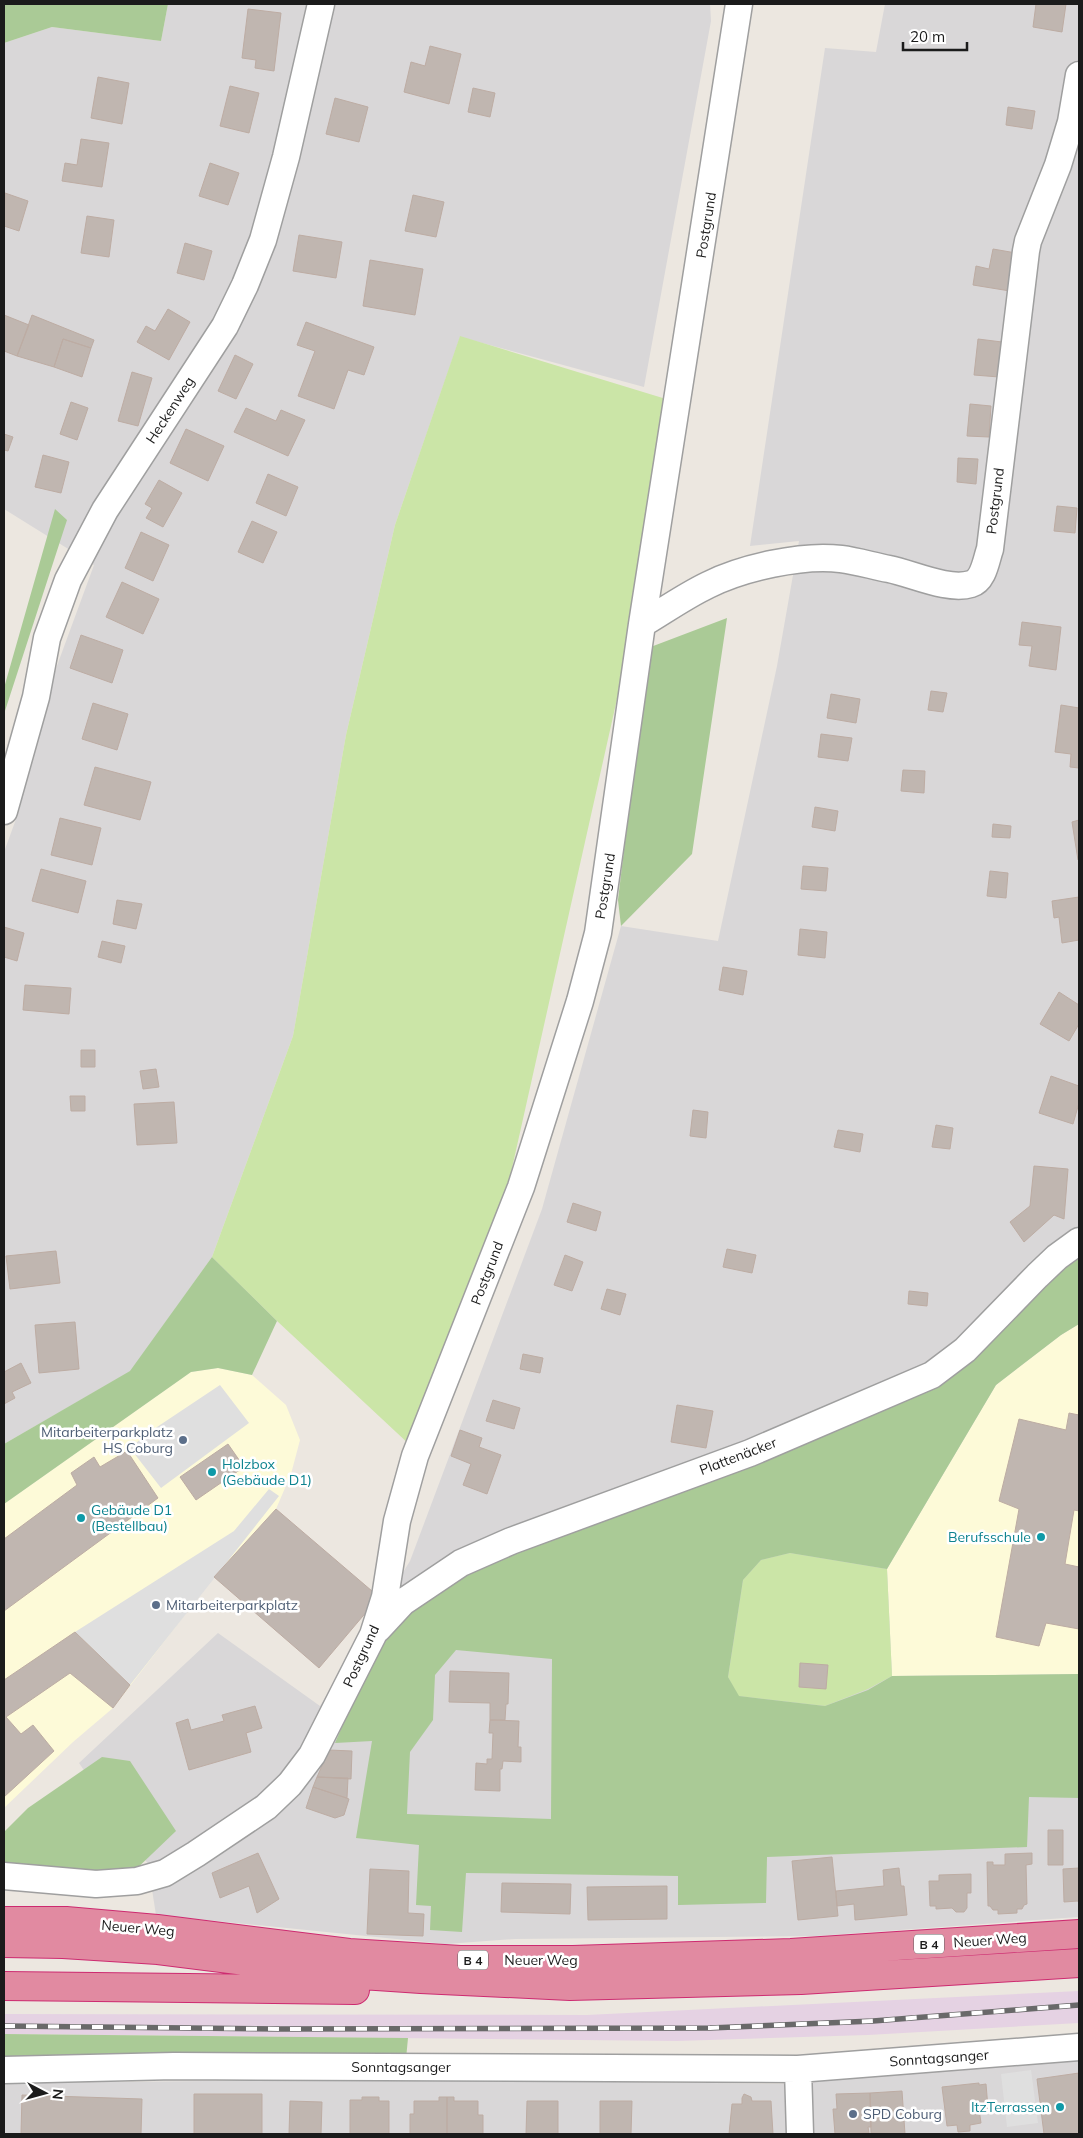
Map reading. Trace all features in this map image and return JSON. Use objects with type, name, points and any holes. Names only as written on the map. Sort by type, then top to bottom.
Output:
[{"type":"highway","name":"Neuer Weg","points":[[4,1921],[66,1921],[157,1929],[349,1953],[460,1960],[573,1960],[791,1953],[1079,1934]]},
{"type":"highway","name":"Neuer Weg","points":[[4,1943],[63,1944],[158,1950],[347,1974],[570,1986],[801,1980],[1079,1963]]},
{"type":"highway","points":[[4,1986],[286,1988],[511,1995],[570,1986]]},
{"type":"street","name":"Heckenweg","points":[[4,811],[36,697],[47,638],[68,580],[105,510],[225,326],[245,285],[263,240],[286,157],[321,4]]},
{"type":"street","name":"Postgrund","points":[[4,1876],[96,1884],[137,1881],[165,1873],[196,1854],[266,1807],[290,1784],[312,1755],[373,1634],[385,1597],[397,1521],[415,1456],[521,1187],[580,1001],[598,933],[642,624],[739,4]]},
{"type":"street","name":"Postgrund","points":[[642,624],[709,584],[768,564],[809,559],[840,559],[938,583],[962,586],[974,584],[983,573],[990,549],[1028,240],[1058,165],[1071,122],[1079,75]]},
{"type":"street","name":"Plattenäcker","points":[[373,1634],[403,1602],[461,1563],[511,1541],[750,1453],[932,1375],[966,1350],[1037,1276],[1057,1257],[1079,1241]]},
{"type":"street","name":"Sonntagsanger","points":[[4,2070],[174,2066],[798,2069],[1079,2047]]},
{"type":"street","points":[[798,2069],[800,2134]]},
{"type":"shaded area","points":[[168,4],[710,4],[711,21],[644,387],[460,337],[395,525],[346,735],[293,1036],[212,1257],[131,1371],[4,1444],[4,852],[19,811],[47,693],[94,565],[4,509],[4,43],[52,27],[161,41]]},
{"type":"shaded area","points":[[885,4],[1079,4],[1079,1917],[816,1936],[515,1939],[446,1944],[156,1915],[148,1864],[79,1763],[218,1633],[320,1706],[410,1561],[542,1209],[621,926],[718,941],[777,666],[799,541],[750,546],[825,48],[876,52]]},
{"type":"shaded area","points":[[1079,1324],[1079,1674],[892,1676],[887,1569],[996,1385],[1061,1335]]},
{"type":"shaded area","points":[[218,1368],[252,1375],[286,1405],[300,1440],[291,1474],[276,1509],[214,1577],[113,1708],[73,1742],[4,1808],[4,1504],[191,1372]]},
{"type":"shaded area","name":"Mitarbeiterparkplatz HS Coburg","points":[[220,1385],[249,1423],[161,1488],[130,1448],[148,1433]]},
{"type":"shaded area","name":"Mitarbeiterparkplatz","points":[[269,1489],[279,1496],[130,1685],[75,1632],[234,1531]]},
{"type":"shaded area","points":[[1079,1991],[1079,2023],[868,2035],[677,2041],[4,2034],[4,2014],[587,2015]]},
{"type":"shaded area","points":[[1079,2059],[1079,2134],[4,2134],[4,2083],[401,2079],[780,2084]]},
{"type":"shaded area","points":[[1031,2070],[1038,2123],[1007,2127],[1001,2074]]},
{"type":"green space","points":[[4,4],[168,4],[161,41],[52,27],[4,43]]},
{"type":"green space","points":[[460,336],[666,399],[634,623],[508,1186],[411,1446],[277,1321],[212,1257],[293,1036],[346,735],[395,525]]},
{"type":"green space","points":[[55,509],[67,520],[4,714],[4,688]]},
{"type":"green space","points":[[727,618],[692,854],[621,926],[618,900],[648,648]]},
{"type":"green space","points":[[1079,1255],[1079,1324],[1061,1335],[996,1385],[887,1569],[790,1553],[761,1560],[743,1580],[728,1677],[739,1696],[825,1706],[868,1690],[892,1676],[1079,1674],[1079,1798],[1029,1797],[1027,1847],[767,1857],[766,1903],[678,1905],[678,1876],[466,1873],[462,1932],[430,1930],[431,1906],[416,1905],[419,1845],[356,1838],[372,1741],[335,1743],[379,1641],[441,1580],[947,1377],[1058,1264]],"holes":[[[456,1650],[552,1659],[551,1819],[407,1814],[410,1752],[433,1720],[435,1675]]]},
{"type":"green space","points":[[212,1257],[277,1321],[252,1375],[218,1368],[191,1372],[4,1504],[4,1444],[130,1371]]},
{"type":"green space","points":[[790,1553],[887,1569],[892,1676],[868,1689],[825,1706],[738,1696],[728,1677],[743,1580],[761,1560]]},
{"type":"green space","points":[[102,1757],[130,1761],[176,1831],[129,1876],[4,1864],[4,1832],[28,1808]]},
{"type":"green space","points":[[4,2034],[408,2038],[406,2059],[4,2060]]},
{"type":"building","points":[[1036,4],[1066,4],[1062,32],[1033,27]]},
{"type":"building","points":[[248,9],[281,13],[274,71],[255,68],[256,60],[242,58]]},
{"type":"building","points":[[430,46],[461,54],[449,104],[404,92],[411,62],[425,66]]},
{"type":"building","points":[[98,77],[129,83],[122,124],[91,118]]},
{"type":"building","points":[[230,86],[259,93],[249,133],[220,126]]},
{"type":"building","points":[[473,88],[495,93],[490,117],[468,112]]},
{"type":"building","points":[[335,98],[368,107],[359,142],[326,134]]},
{"type":"building","points":[[1008,107],[1035,111],[1032,129],[1006,125]]},
{"type":"building","points":[[81,139],[109,143],[102,187],[62,181],[65,163],[77,165]]},
{"type":"building","points":[[210,163],[239,173],[228,205],[199,196]]},
{"type":"building","points":[[5,193],[28,201],[19,231],[4,226]]},
{"type":"building","points":[[413,195],[444,202],[436,237],[405,231]]},
{"type":"building","points":[[87,216],[114,220],[109,257],[81,253]]},
{"type":"building","points":[[299,235],[342,242],[336,278],[293,271]]},
{"type":"building","points":[[185,243],[212,251],[204,280],[177,273]]},
{"type":"building","points":[[993,249],[1016,253],[1010,291],[973,285],[976,266],[989,269]]},
{"type":"building","points":[[370,260],[423,269],[415,315],[363,306]]},
{"type":"building","points":[[168,309],[190,322],[169,360],[137,342],[146,326],[155,331]]},
{"type":"building","points":[[4,315],[29,325],[17,356],[4,351]]},
{"type":"building","points":[[32,315],[94,340],[91,348],[63,339],[54,367],[17,356]]},
{"type":"building","points":[[306,322],[374,347],[364,375],[348,370],[334,409],[298,396],[315,351],[297,345]]},
{"type":"building","points":[[63,339],[91,348],[82,377],[54,367]]},
{"type":"building","points":[[978,339],[1002,342],[999,377],[974,375]]},
{"type":"building","points":[[235,355],[253,364],[236,399],[218,391]]},
{"type":"building","points":[[132,372],[152,378],[138,426],[118,421]]},
{"type":"building","points":[[71,402],[88,408],[77,440],[60,434]]},
{"type":"building","points":[[970,404],[991,406],[989,437],[967,436]]},
{"type":"building","points":[[246,408],[276,421],[281,410],[305,420],[288,456],[234,432]]},
{"type":"building","points":[[186,429],[224,446],[208,481],[170,463]]},
{"type":"building","points":[[4,434],[13,437],[8,451],[4,450]]},
{"type":"building","points":[[43,455],[69,462],[61,493],[35,487]]},
{"type":"building","points":[[958,458],[978,459],[976,484],[957,482]]},
{"type":"building","points":[[268,474],[298,487],[286,516],[256,503]]},
{"type":"building","points":[[159,480],[182,493],[163,527],[146,518],[152,508],[145,504]]},
{"type":"building","points":[[1057,506],[1077,508],[1075,533],[1054,531]]},
{"type":"building","points":[[252,521],[277,532],[263,563],[238,552]]},
{"type":"building","points":[[141,532],[169,545],[153,581],[125,568]]},
{"type":"building","points":[[122,582],[159,599],[143,634],[106,617]]},
{"type":"building","points":[[1022,622],[1061,627],[1056,670],[1029,666],[1032,646],[1019,645]]},
{"type":"building","points":[[81,635],[123,650],[112,683],[70,668]]},
{"type":"building","points":[[931,691],[947,693],[943,712],[928,710]]},
{"type":"building","points":[[831,694],[860,699],[856,723],[827,718]]},
{"type":"building","points":[[93,703],[128,714],[117,750],[82,739]]},
{"type":"building","points":[[1061,705],[1079,708],[1079,768],[1070,767],[1071,754],[1055,752]]},
{"type":"building","points":[[821,734],[852,738],[848,761],[818,757]]},
{"type":"building","points":[[95,767],[151,782],[140,820],[84,805]]},
{"type":"building","points":[[903,770],[925,771],[924,793],[901,791]]},
{"type":"building","points":[[815,807],[838,811],[835,831],[812,827]]},
{"type":"building","points":[[60,818],[101,828],[92,865],[51,855]]},
{"type":"building","points":[[1079,820],[1079,860],[1078,860],[1072,822]]},
{"type":"building","points":[[993,824],[1011,826],[1010,838],[992,837]]},
{"type":"building","points":[[803,866],[828,868],[826,891],[801,889]]},
{"type":"building","points":[[41,869],[86,881],[78,913],[32,901]]},
{"type":"building","points":[[990,871],[1008,873],[1006,898],[987,896]]},
{"type":"building","points":[[1079,897],[1079,940],[1062,943],[1059,917],[1054,918],[1052,901]]},
{"type":"building","points":[[117,900],[142,904],[136,929],[113,924]]},
{"type":"building","points":[[4,927],[24,933],[17,961],[4,957]]},
{"type":"building","points":[[800,929],[827,932],[825,958],[798,955]]},
{"type":"building","points":[[102,941],[125,946],[121,963],[98,957]]},
{"type":"building","points":[[723,967],[747,971],[743,995],[719,990]]},
{"type":"building","points":[[25,985],[71,988],[69,1014],[23,1010]]},
{"type":"building","points":[[1059,992],[1079,1005],[1079,1024],[1069,1041],[1040,1024]]},
{"type":"building","points":[[81,1050],[95,1050],[95,1067],[81,1067]]},
{"type":"building","points":[[156,1069],[159,1087],[143,1089],[140,1071]]},
{"type":"building","points":[[1051,1076],[1079,1086],[1079,1103],[1073,1124],[1039,1113]]},
{"type":"building","points":[[70,1096],[85,1096],[85,1111],[71,1111]]},
{"type":"building","points":[[174,1102],[177,1143],[137,1145],[134,1104]]},
{"type":"building","points":[[693,1110],[708,1112],[706,1138],[690,1136]]},
{"type":"building","points":[[936,1125],[953,1128],[950,1149],[932,1147]]},
{"type":"building","points":[[838,1130],[863,1134],[860,1152],[834,1147]]},
{"type":"building","points":[[1034,1166],[1068,1169],[1064,1219],[1054,1215],[1024,1242],[1010,1222],[1030,1206]]},
{"type":"building","points":[[573,1203],[601,1212],[596,1231],[567,1222]]},
{"type":"building","points":[[727,1249],[756,1255],[752,1273],[723,1267]]},
{"type":"building","points":[[56,1251],[60,1283],[10,1289],[6,1256]]},
{"type":"building","points":[[565,1255],[583,1262],[572,1291],[554,1285]]},
{"type":"building","points":[[607,1289],[626,1294],[620,1315],[601,1309]]},
{"type":"building","points":[[909,1291],[928,1293],[927,1306],[908,1304]]},
{"type":"building","points":[[75,1322],[79,1369],[39,1373],[35,1325]]},
{"type":"building","points":[[523,1354],[543,1358],[540,1373],[520,1369]]},
{"type":"building","points":[[21,1363],[31,1383],[12,1392],[15,1398],[4,1404],[4,1372]]},
{"type":"building","points":[[493,1400],[520,1408],[514,1429],[486,1421]]},
{"type":"building","points":[[677,1405],[713,1411],[706,1448],[671,1442]]},
{"type":"building","name":"Berufsschule","points":[[1069,1413],[1079,1415],[1079,1511],[1074,1510],[1065,1564],[1079,1567],[1079,1629],[1046,1623],[1039,1646],[996,1637],[1019,1509],[999,1501],[1019,1419],[1066,1430]]},
{"type":"building","points":[[460,1430],[482,1438],[479,1447],[501,1455],[487,1494],[463,1485],[471,1464],[451,1456]]},
{"type":"building","name":"Holzbox (Gebäude D1)","points":[[228,1444],[244,1467],[196,1500],[180,1477]]},
{"type":"building","name":"Gebäude D1 (Bestellbau)","points":[[127,1451],[158,1498],[4,1611],[4,1539],[77,1485],[71,1473],[94,1457],[100,1467]]},
{"type":"building","points":[[276,1509],[379,1597],[319,1668],[214,1577]]},
{"type":"building","points":[[75,1632],[130,1685],[113,1708],[70,1673],[6,1717],[21,1734],[33,1725],[54,1751],[4,1797],[4,1680]]},
{"type":"building","points":[[800,1663],[828,1665],[826,1689],[799,1687]]},
{"type":"building","points":[[450,1671],[509,1673],[508,1704],[506,1704],[505,1720],[490,1720],[490,1703],[449,1702]]},
{"type":"building","points":[[255,1706],[262,1728],[246,1733],[251,1752],[189,1770],[176,1723],[188,1719],[191,1730],[224,1721],[222,1715]]},
{"type":"building","points":[[490,1720],[519,1721],[518,1747],[521,1747],[521,1762],[503,1761],[502,1769],[500,1769],[500,1791],[475,1790],[476,1763],[487,1764],[487,1759],[492,1759],[493,1733],[489,1733]]},
{"type":"building","points":[[329,1750],[352,1751],[351,1779],[317,1777]]},
{"type":"building","points":[[317,1777],[348,1778],[347,1798],[313,1787]]},
{"type":"building","points":[[313,1787],[349,1799],[344,1815],[335,1818],[306,1808]]},
{"type":"building","points":[[1048,1830],[1063,1830],[1063,1865],[1048,1865]]},
{"type":"building","points":[[258,1853],[279,1899],[257,1913],[249,1886],[220,1898],[212,1873]]},
{"type":"building","points":[[1032,1853],[1032,1864],[1026,1865],[1027,1904],[1022,1909],[1017,1909],[1017,1913],[998,1914],[998,1910],[993,1910],[988,1906],[987,1862],[993,1862],[993,1865],[1005,1865],[1005,1854]]},
{"type":"building","points":[[832,1857],[838,1916],[798,1920],[792,1861]]},
{"type":"building","points":[[899,1868],[901,1886],[904,1886],[907,1915],[855,1920],[854,1904],[837,1906],[836,1891],[884,1886],[883,1870]]},
{"type":"building","points":[[1079,1868],[1079,1904],[1078,1901],[1064,1902],[1063,1869]]},
{"type":"building","points":[[370,1869],[409,1871],[408,1913],[424,1914],[423,1936],[367,1934]]},
{"type":"building","points":[[971,1874],[971,1893],[967,1893],[967,1908],[964,1912],[956,1912],[952,1908],[936,1909],[936,1906],[930,1906],[929,1881],[939,1881],[939,1875]]},
{"type":"building","points":[[502,1883],[571,1884],[570,1914],[501,1912]]},
{"type":"building","points":[[667,1886],[667,1919],[588,1920],[587,1887]]},
{"type":"building","name":"ItzTerrassen","points":[[1079,2073],[1079,2134],[1044,2134],[1037,2079]]},
{"type":"building","points":[[979,2083],[979,2085],[986,2084],[988,2108],[979,2109],[981,2123],[970,2125],[970,2131],[958,2132],[957,2125],[947,2126],[942,2087]]},
{"type":"building","points":[[902,2091],[905,2134],[871,2133],[870,2093]]},
{"type":"building","points":[[870,2093],[871,2127],[868,2127],[869,2133],[835,2134],[833,2109],[837,2109],[836,2094]]},
{"type":"building","points":[[194,2094],[262,2094],[262,2134],[194,2134]]},
{"type":"building","points":[[744,2094],[751,2097],[752,2101],[771,2101],[773,2134],[729,2134],[732,2104],[742,2104]]},
{"type":"building","points":[[22,2095],[142,2099],[141,2134],[21,2134]]},
{"type":"building","points":[[362,2097],[379,2097],[379,2101],[389,2101],[389,2134],[350,2134],[350,2100],[362,2100]]},
{"type":"building","points":[[439,2097],[447,2097],[447,2134],[410,2134],[410,2114],[414,2114],[414,2101],[439,2101]]},
{"type":"building","points":[[447,2097],[454,2097],[454,2101],[478,2101],[478,2115],[483,2115],[483,2134],[447,2134]]},
{"type":"building","points":[[290,2101],[322,2102],[321,2134],[289,2134]]},
{"type":"building","points":[[527,2101],[558,2101],[558,2134],[526,2134]]},
{"type":"building","points":[[600,2101],[632,2101],[631,2134],[600,2134]]},
{"type":"railway","points":[[4,2026],[280,2029],[710,2028],[873,2021],[1079,2005]]},
{"type":"place","name":"Mitarbeiterparkplatz HS Coburg","points":[[183,1440]]},
{"type":"place","name":"Holzbox (Gebäude D1)","points":[[212,1472]]},
{"type":"place","name":"Gebäude D1 (Bestellbau)","points":[[81,1518]]},
{"type":"place","name":"Berufsschule","points":[[1041,1537]]},
{"type":"place","name":"Mitarbeiterparkplatz","points":[[156,1605]]},
{"type":"place","name":"ItzTerrassen","points":[[1060,2107]]},
{"type":"place","name":"SPD Coburg","points":[[853,2114]]}]
